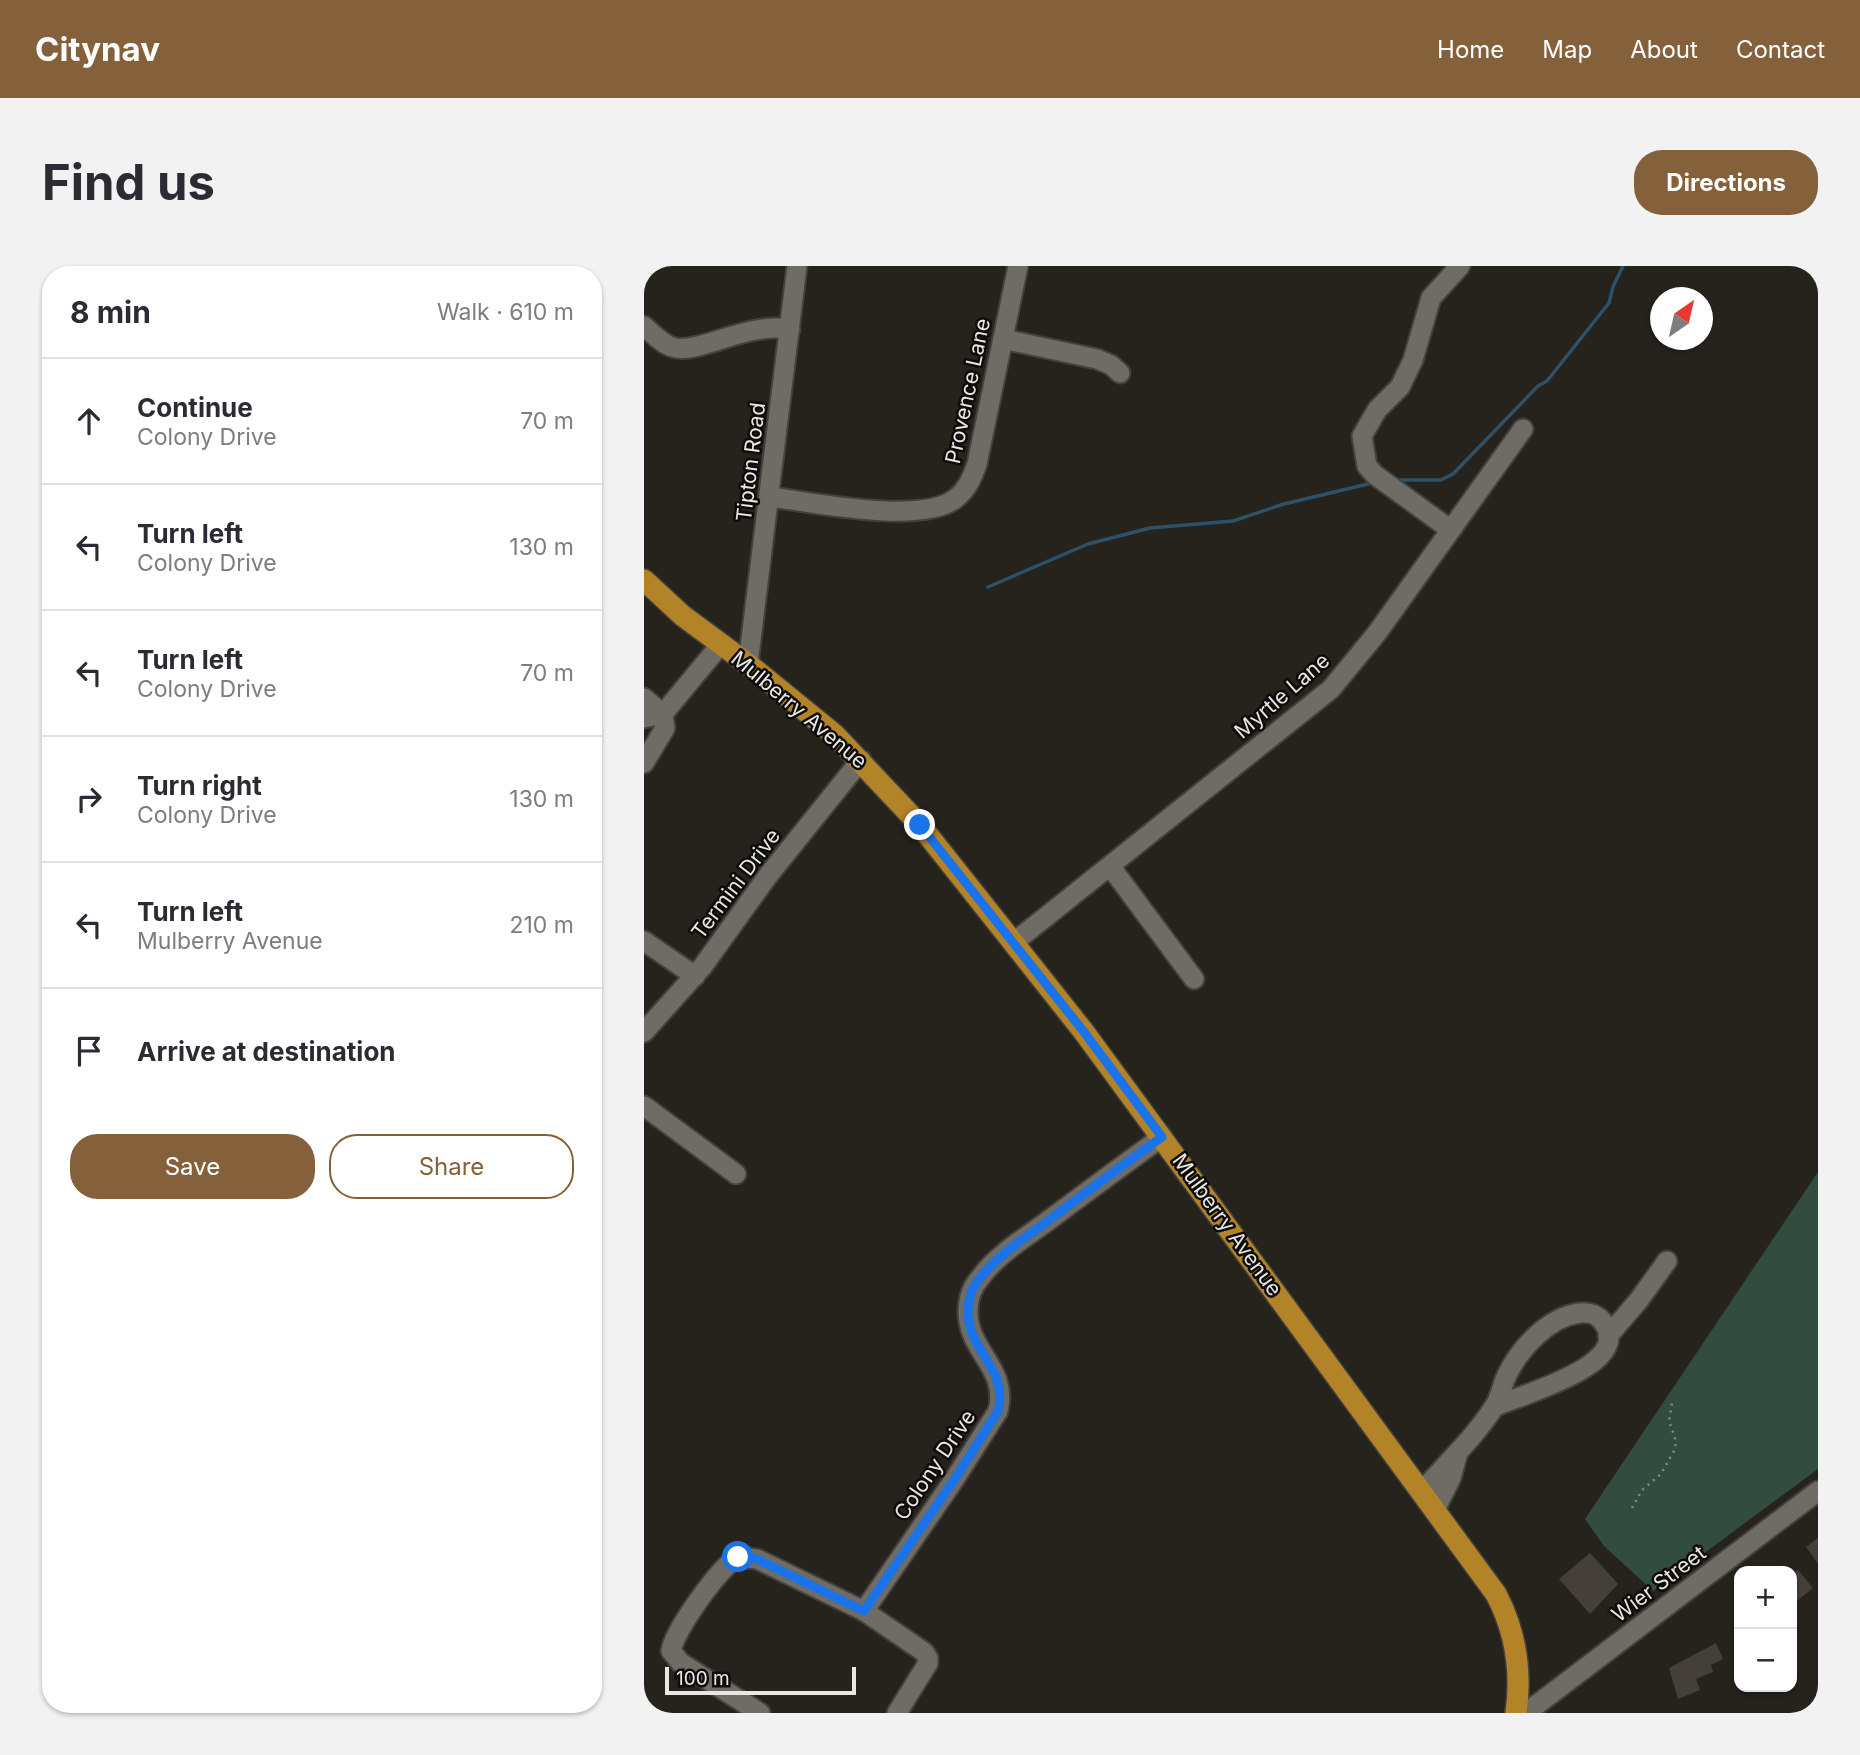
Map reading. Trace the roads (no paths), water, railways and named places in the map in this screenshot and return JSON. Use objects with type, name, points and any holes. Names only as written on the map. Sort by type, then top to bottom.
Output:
[{"type":"main road","name":"Mulberry Avenue","points":[[644,580],[683,616],[748,664],[835,735],[920,825],[1013,943],[1162,1137],[1496,1594],[1511,1627],[1518,1665],[1516,1713]]},
{"type":"street","name":"Tipton Road","points":[[748,664],[797,266]]},
{"type":"street","name":"Provence Lane","points":[[769,497],[894,512],[928,510],[954,500],[965,489],[977,464],[1018,266]]},
{"type":"street","points":[[1451,530],[1375,475],[1367,466],[1362,436],[1377,410],[1400,387],[1413,360],[1431,298],[1460,266]]},
{"type":"street","points":[[644,326],[664,343],[675,348],[693,347],[760,328],[790,328]]},
{"type":"street","points":[[1003,339],[1097,359],[1111,365],[1120,373]]},
{"type":"street","name":"Myrtle Lane","points":[[1013,943],[1331,689],[1377,633],[1523,429]]},
{"type":"street","points":[[653,716],[721,645]]},
{"type":"street","points":[[644,698],[653,716],[665,728],[644,763]]},
{"type":"street","name":"Termini Drive","points":[[644,1032],[695,976],[767,877],[860,760]]},
{"type":"street","points":[[1110,866],[1194,979]]},
{"type":"street","points":[[644,941],[695,976]]},
{"type":"street","points":[[644,1106],[736,1174]]},
{"type":"street","name":"Colony Drive","points":[[864,1611],[998,1411],[999,1382],[969,1325],[972,1289],[980,1277],[1013,1247],[1162,1137]]},
{"type":"street","points":[[1494,1407],[1582,1371],[1599,1356],[1606,1346],[1608,1336],[1639,1300],[1667,1261]]},
{"type":"street","points":[[1422,1491],[1447,1463],[1457,1456],[1494,1407],[1506,1377],[1517,1359],[1543,1330],[1564,1317],[1588,1312],[1602,1320],[1608,1336]]},
{"type":"street","points":[[1435,1510],[1451,1478],[1457,1456]]},
{"type":"street","name":"Wier Street","points":[[1526,1713],[1818,1491]]},
{"type":"street","points":[[760,1713],[681,1663],[671,1651],[679,1630],[722,1568],[738,1557],[757,1559],[864,1611],[924,1652],[928,1663],[897,1713]]},
{"type":"waterway","points":[[1397,480],[1441,480],[1453,474],[1538,386],[1547,381],[1609,303],[1623,266]]},
{"type":"waterway","points":[[988,587],[1088,544],[1150,528],[1233,521],[1284,504],[1372,483]]}]
